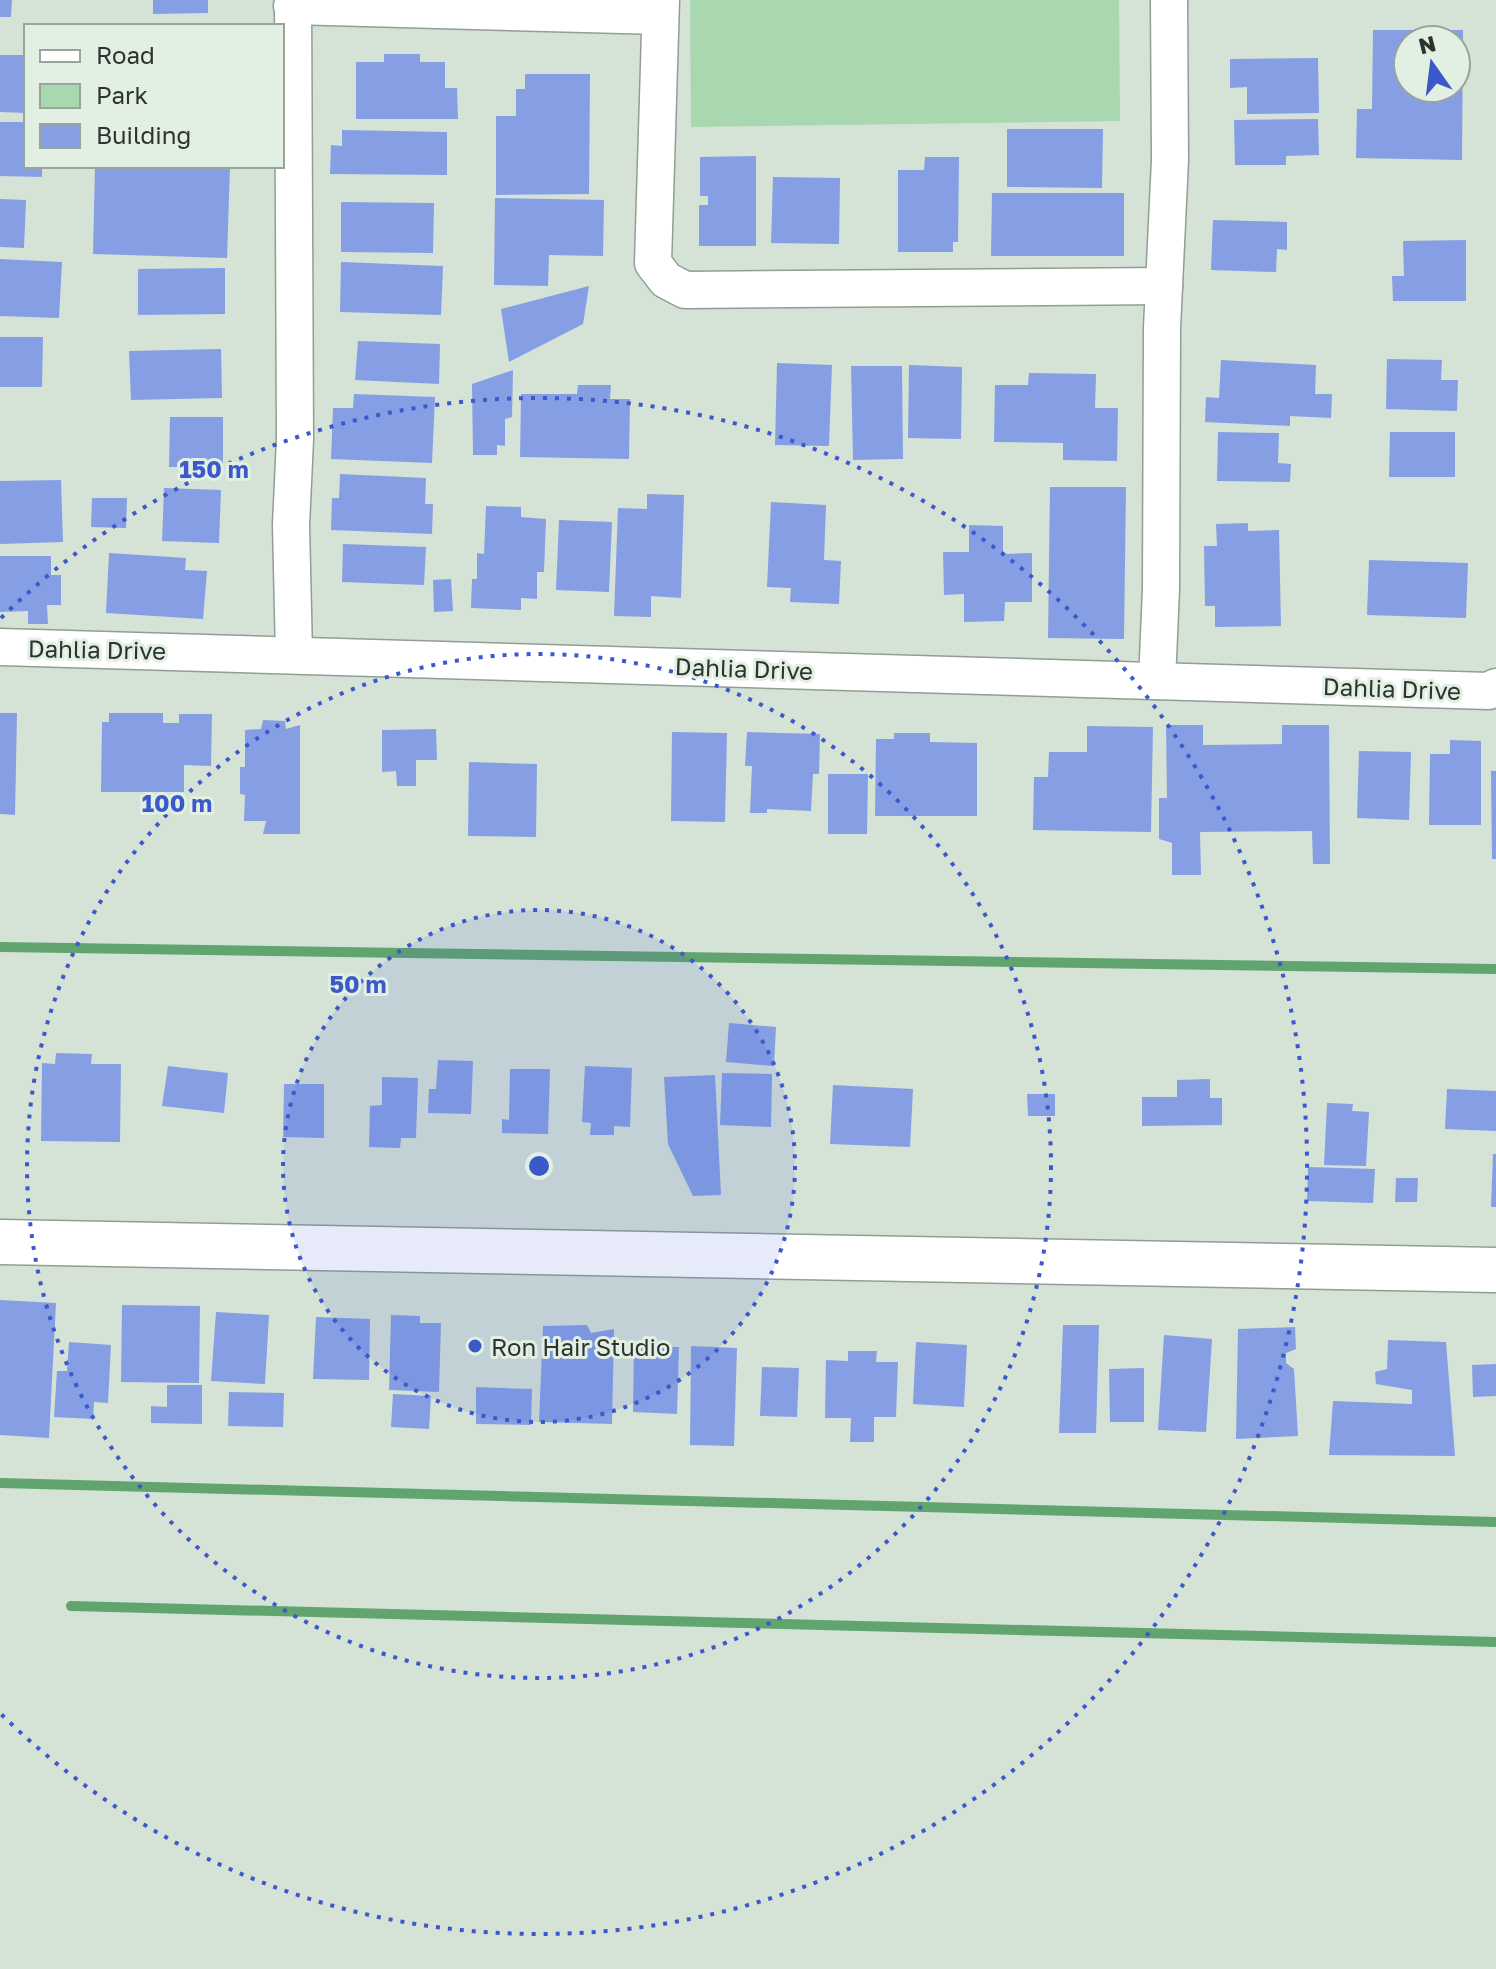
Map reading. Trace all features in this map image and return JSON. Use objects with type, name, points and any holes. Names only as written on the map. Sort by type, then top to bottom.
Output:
[{"type":"main road","points":[[0,1242],[1496,1270]]},
{"type":"street","points":[[1157,681],[1164,286],[1170,160],[1169,0]]},
{"type":"street","points":[[294,654],[291,525],[295,425],[292,3],[660,8],[653,263],[666,280],[685,290],[1164,286]]},
{"type":"street","name":"Dahlia Drive","points":[[0,647],[1492,689]]},
{"type":"green space","points":[[690,0],[1119,0],[1120,121],[691,127]]},
{"type":"building","points":[[0,0],[12,0],[11,17],[0,17]]},
{"type":"building","points":[[153,0],[208,0],[208,13],[153,14]]},
{"type":"building","points":[[1373,30],[1392,30],[1392,104],[1462,104],[1462,160],[1356,158],[1357,109],[1372,109]]},
{"type":"building","points":[[384,54],[420,54],[420,62],[445,62],[445,88],[457,88],[458,119],[356,119],[356,62],[384,62]]},
{"type":"building","points":[[0,55],[24,55],[24,113],[0,112]]},
{"type":"building","points":[[1318,58],[1319,113],[1247,114],[1247,87],[1230,88],[1230,59]]},
{"type":"building","points":[[525,74],[590,74],[589,194],[496,195],[496,116],[516,116],[516,89],[525,89]]},
{"type":"building","points":[[1318,119],[1319,155],[1286,156],[1286,165],[1235,165],[1234,120]]},
{"type":"building","points":[[0,122],[24,122],[24,168],[42,168],[42,177],[0,176]]},
{"type":"building","points":[[1007,129],[1103,129],[1102,188],[1007,187]]},
{"type":"building","points":[[342,130],[447,132],[447,175],[330,174],[331,145],[342,146]]},
{"type":"building","points":[[756,156],[756,246],[699,246],[699,205],[708,205],[708,196],[700,196],[700,157]]},
{"type":"building","points":[[925,157],[959,157],[958,242],[953,242],[953,252],[898,252],[898,170],[924,170]]},
{"type":"building","points":[[95,168],[230,168],[227,258],[93,254]]},
{"type":"building","points":[[773,177],[840,178],[839,244],[771,243]]},
{"type":"building","points":[[992,193],[1124,193],[1124,256],[991,256]]},
{"type":"building","points":[[495,198],[604,200],[603,256],[549,255],[548,286],[494,285]]},
{"type":"building","points":[[0,199],[26,200],[24,248],[0,247]]},
{"type":"building","points":[[341,202],[434,203],[433,253],[341,252]]},
{"type":"building","points":[[1213,220],[1287,222],[1287,250],[1277,249],[1276,272],[1211,270]]},
{"type":"building","points":[[1466,240],[1466,301],[1393,301],[1392,276],[1404,276],[1403,241]]},
{"type":"building","points":[[0,259],[62,262],[59,318],[0,316]]},
{"type":"building","points":[[341,262],[443,266],[441,315],[340,312]]},
{"type":"building","points":[[225,268],[225,314],[138,315],[138,269]]},
{"type":"building","points":[[589,286],[583,324],[509,362],[501,309]]},
{"type":"building","points":[[0,337],[43,337],[42,387],[0,387]]},
{"type":"building","points":[[358,341],[440,344],[439,384],[355,380]]},
{"type":"building","points":[[221,349],[222,398],[131,400],[129,351]]},
{"type":"building","points":[[1387,359],[1442,360],[1441,380],[1458,380],[1457,411],[1386,409]]},
{"type":"building","points":[[1221,360],[1316,365],[1315,394],[1332,394],[1331,418],[1290,416],[1290,426],[1205,422],[1206,397],[1219,398]]},
{"type":"building","points":[[777,363],[832,365],[829,446],[775,445]]},
{"type":"building","points":[[909,365],[962,367],[961,439],[908,438]]},
{"type":"building","points":[[851,366],[902,366],[903,459],[853,460]]},
{"type":"building","points":[[513,370],[512,417],[505,419],[505,446],[497,445],[497,455],[473,455],[472,384]]},
{"type":"building","points":[[1029,373],[1096,374],[1095,408],[1118,408],[1117,461],[1063,460],[1063,443],[994,442],[995,385],[1028,385]]},
{"type":"building","points":[[578,385],[611,385],[610,399],[630,399],[629,459],[520,457],[521,394],[577,394]]},
{"type":"building","points":[[354,394],[435,397],[432,463],[331,459],[333,408],[353,408]]},
{"type":"building","points":[[170,417],[223,417],[223,467],[169,467]]},
{"type":"building","points":[[1218,432],[1279,433],[1278,463],[1291,464],[1290,482],[1217,481]]},
{"type":"building","points":[[1390,432],[1455,432],[1455,477],[1389,477]]},
{"type":"building","points":[[340,474],[426,478],[425,504],[433,504],[432,534],[331,530],[332,498],[339,498]]},
{"type":"building","points":[[61,480],[63,542],[0,544],[0,481]]},
{"type":"building","points":[[1050,487],[1126,487],[1124,639],[1048,638]]},
{"type":"building","points":[[164,488],[221,490],[219,543],[162,541]]},
{"type":"building","points":[[647,494],[684,495],[681,598],[651,596],[651,617],[614,616],[618,508],[647,509]]},
{"type":"building","points":[[92,498],[127,498],[126,528],[91,527]]},
{"type":"building","points":[[771,502],[826,505],[824,560],[841,561],[839,604],[790,602],[791,588],[767,587]]},
{"type":"building","points":[[486,506],[521,507],[521,517],[546,519],[544,572],[537,572],[537,599],[521,598],[521,610],[471,608],[472,579],[477,579],[477,553],[484,554]]},
{"type":"building","points":[[559,520],[612,522],[609,592],[556,590]]},
{"type":"building","points":[[1248,523],[1248,531],[1279,530],[1281,626],[1215,627],[1215,606],[1205,606],[1204,546],[1217,546],[1216,524]]},
{"type":"building","points":[[969,525],[1003,526],[1003,554],[1032,553],[1032,602],[1005,602],[1004,621],[964,622],[964,594],[944,595],[943,552],[969,552]]},
{"type":"building","points":[[343,544],[426,547],[424,585],[342,582]]},
{"type":"building","points":[[109,553],[186,558],[185,570],[207,571],[203,619],[106,613]]},
{"type":"building","points":[[0,556],[51,556],[51,575],[61,575],[61,605],[47,605],[48,624],[28,624],[28,611],[0,612]]},
{"type":"building","points":[[1369,560],[1468,563],[1466,618],[1367,615]]},
{"type":"building","points":[[451,579],[453,611],[434,612],[433,580]]},
{"type":"building","points":[[0,713],[17,713],[15,815],[0,814]]},
{"type":"building","points":[[109,713],[163,713],[163,723],[179,723],[179,714],[212,714],[211,766],[184,765],[184,792],[101,792],[102,722],[109,722]]},
{"type":"building","points":[[263,720],[285,721],[286,729],[300,725],[300,834],[263,834],[266,821],[244,821],[245,795],[240,794],[240,767],[245,767],[245,730],[261,729]]},
{"type":"building","points":[[1166,725],[1203,725],[1203,745],[1282,744],[1282,725],[1329,725],[1330,864],[1313,864],[1312,831],[1200,832],[1201,875],[1172,875],[1172,843],[1159,839],[1159,798],[1167,798]]},
{"type":"building","points":[[1087,726],[1153,727],[1151,832],[1033,830],[1034,777],[1048,777],[1049,752],[1087,752]]},
{"type":"building","points":[[436,729],[437,760],[416,760],[416,786],[397,786],[396,771],[382,772],[382,730]]},
{"type":"building","points":[[672,732],[727,733],[725,822],[671,821]]},
{"type":"building","points":[[747,732],[820,734],[819,774],[813,774],[811,811],[767,809],[767,813],[750,813],[752,766],[745,766]]},
{"type":"building","points":[[894,733],[930,733],[930,742],[977,743],[977,816],[875,816],[876,739],[894,739]]},
{"type":"building","points":[[1450,740],[1481,741],[1481,825],[1429,825],[1430,754],[1450,754]]},
{"type":"building","points":[[1359,751],[1411,752],[1409,820],[1357,818]]},
{"type":"building","points":[[469,762],[537,764],[536,837],[468,836]]},
{"type":"building","points":[[1491,771],[1496,771],[1496,859],[1492,859]]},
{"type":"building","points":[[828,774],[868,774],[867,834],[828,834]]},
{"type":"building","points":[[729,1023],[776,1027],[774,1066],[726,1062]]},
{"type":"building","points":[[56,1053],[92,1054],[91,1064],[121,1064],[120,1142],[41,1141],[42,1063],[55,1064]]},
{"type":"building","points":[[438,1060],[473,1061],[471,1114],[428,1113],[429,1089],[436,1089]]},
{"type":"building","points":[[168,1066],[228,1073],[224,1113],[162,1106]]},
{"type":"building","points":[[585,1066],[632,1068],[630,1127],[614,1126],[614,1135],[590,1135],[591,1123],[582,1122]]},
{"type":"building","points":[[510,1069],[550,1069],[548,1134],[502,1133],[502,1119],[509,1120]]},
{"type":"building","points":[[722,1073],[772,1074],[771,1127],[720,1125]]},
{"type":"building","points":[[715,1075],[721,1195],[693,1196],[668,1144],[664,1077]]},
{"type":"building","points":[[382,1077],[418,1078],[416,1138],[401,1138],[400,1148],[369,1147],[370,1106],[382,1105]]},
{"type":"building","points":[[1210,1079],[1210,1098],[1222,1098],[1222,1125],[1142,1126],[1142,1097],[1177,1097],[1177,1080]]},
{"type":"building","points":[[284,1084],[324,1084],[324,1138],[283,1137]]},
{"type":"building","points":[[833,1085],[913,1089],[910,1147],[830,1144]]},
{"type":"building","points":[[1447,1089],[1496,1091],[1496,1131],[1445,1129]]},
{"type":"building","points":[[1027,1094],[1055,1094],[1055,1116],[1028,1116]]},
{"type":"building","points":[[1327,1103],[1353,1104],[1352,1111],[1369,1112],[1366,1166],[1324,1165]]},
{"type":"building","points":[[1493,1154],[1496,1154],[1496,1207],[1491,1207]]},
{"type":"building","points":[[1308,1167],[1375,1169],[1373,1203],[1307,1201]]},
{"type":"building","points":[[1396,1178],[1418,1178],[1417,1202],[1395,1202]]},
{"type":"building","points":[[0,1300],[56,1303],[49,1438],[0,1435]]},
{"type":"building","points":[[122,1305],[200,1306],[199,1383],[121,1382]]},
{"type":"building","points":[[216,1312],[269,1315],[265,1384],[211,1381]]},
{"type":"building","points":[[391,1315],[420,1316],[420,1323],[441,1323],[439,1392],[389,1390]]},
{"type":"building","points":[[316,1317],[370,1319],[369,1380],[313,1379]]},
{"type":"building","points":[[587,1325],[591,1333],[614,1329],[612,1424],[539,1422],[543,1326]]},
{"type":"building","points":[[1063,1325],[1099,1325],[1096,1433],[1059,1433]]},
{"type":"building","points":[[1295,1327],[1296,1349],[1286,1353],[1286,1363],[1294,1369],[1298,1436],[1236,1439],[1238,1329]]},
{"type":"building","points":[[1164,1335],[1212,1339],[1206,1432],[1158,1430]]},
{"type":"building","points":[[1388,1340],[1446,1342],[1455,1456],[1329,1455],[1333,1401],[1412,1404],[1412,1390],[1376,1384],[1375,1372],[1387,1369]]},
{"type":"building","points":[[69,1342],[111,1345],[108,1403],[94,1402],[93,1419],[54,1417],[57,1371],[67,1371]]},
{"type":"building","points":[[916,1342],[967,1345],[964,1407],[913,1404]]},
{"type":"building","points":[[691,1346],[737,1348],[734,1446],[690,1445]]},
{"type":"building","points":[[634,1347],[679,1347],[677,1414],[633,1412]]},
{"type":"building","points":[[848,1351],[877,1351],[876,1362],[898,1362],[896,1417],[874,1417],[874,1442],[850,1442],[851,1418],[825,1418],[826,1360],[848,1361]]},
{"type":"building","points":[[1496,1364],[1496,1396],[1473,1397],[1472,1365]]},
{"type":"building","points":[[762,1367],[799,1368],[797,1417],[760,1416]]},
{"type":"building","points":[[1144,1368],[1144,1422],[1110,1422],[1109,1369]]},
{"type":"building","points":[[167,1385],[202,1385],[202,1424],[151,1423],[151,1406],[167,1407]]},
{"type":"building","points":[[476,1387],[532,1389],[531,1425],[476,1424]]},
{"type":"building","points":[[229,1392],[284,1393],[283,1427],[228,1426]]},
{"type":"building","points":[[393,1394],[431,1396],[429,1429],[391,1427]]},
{"type":"waterway","points":[[0,947],[1496,969]]},
{"type":"waterway","points":[[0,1483],[1496,1522]]},
{"type":"waterway","points":[[71,1606],[1496,1642]]},
{"type":"place","name":"Ron Hair Studio","points":[[475,1346]]}]
